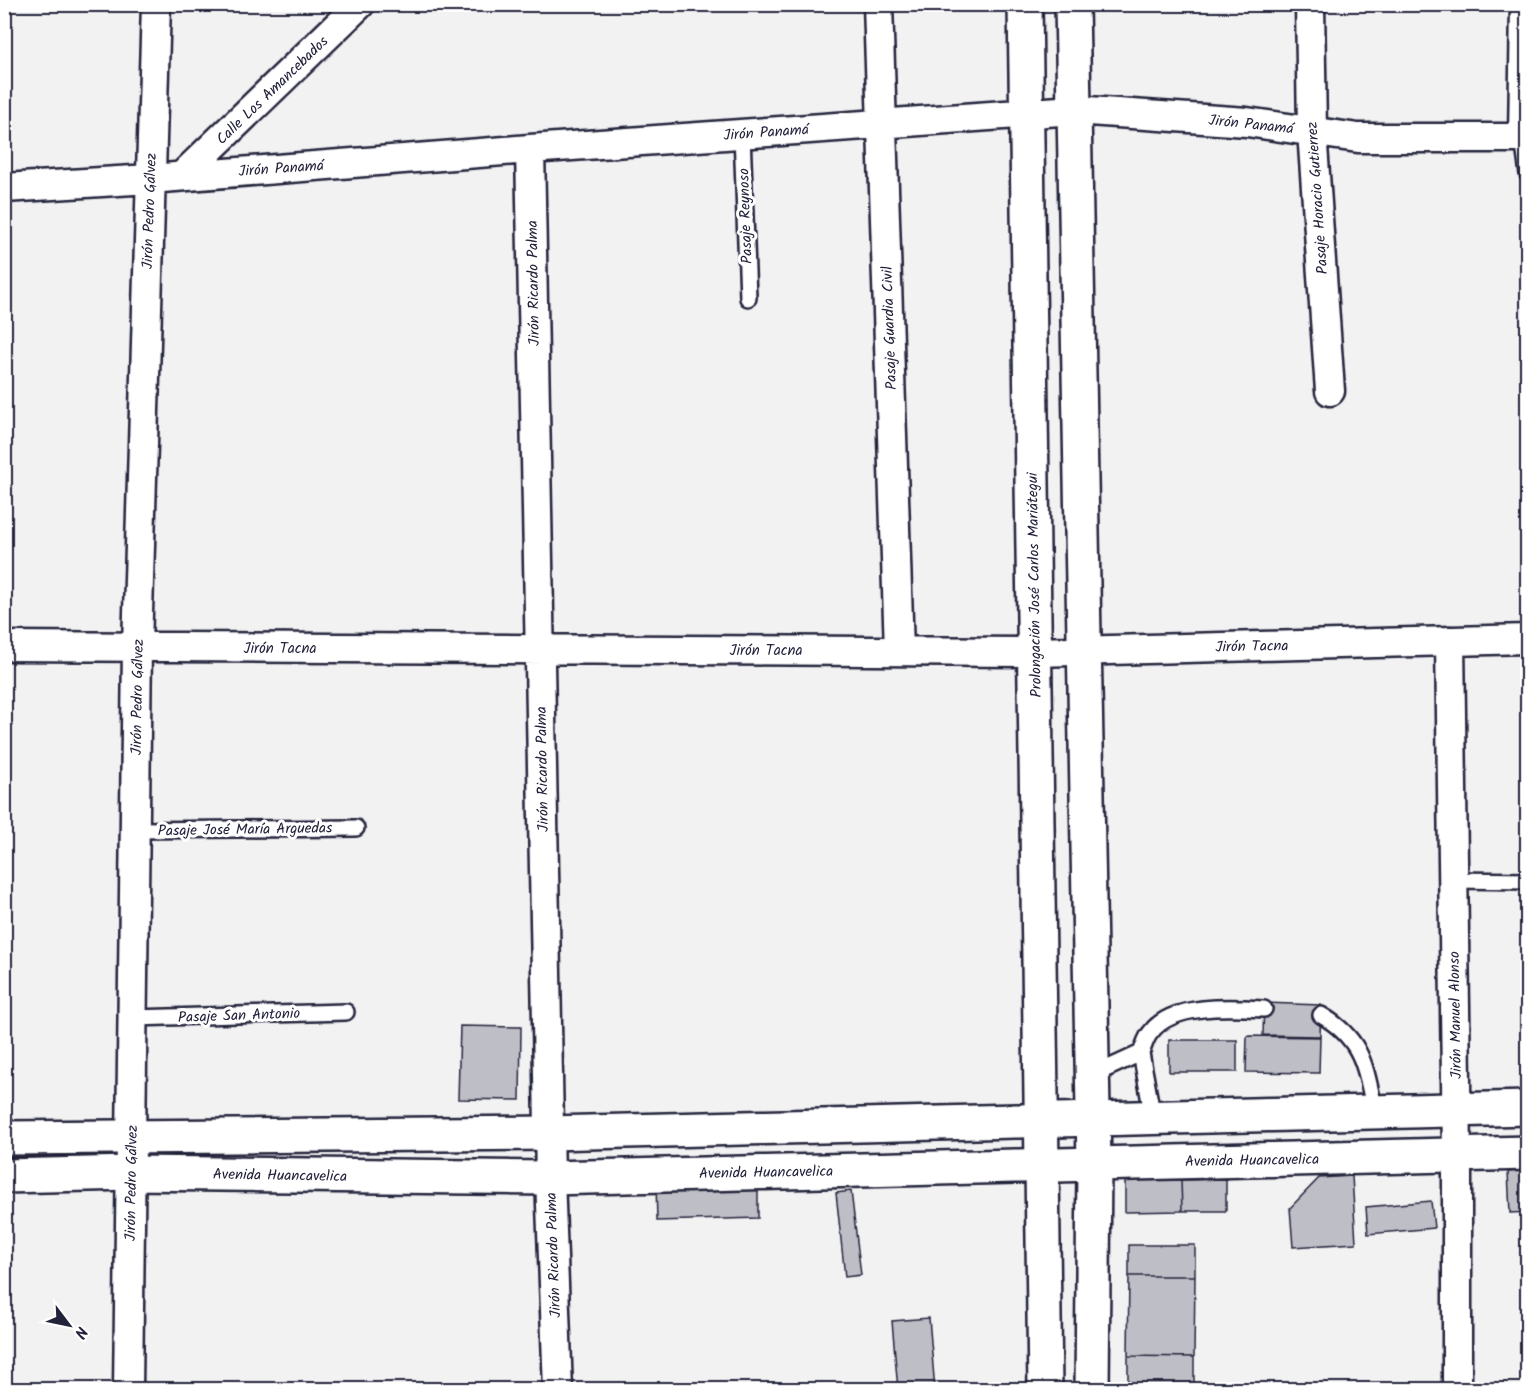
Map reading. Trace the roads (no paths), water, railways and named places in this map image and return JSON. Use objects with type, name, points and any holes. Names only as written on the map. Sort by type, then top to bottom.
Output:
[{"type":"main road","name":"Prolongación José Carlos Mariátegui","points":[[1024,4],[1045,1389]]},
{"type":"main road","points":[[1072,4],[1093,1075],[1092,1389]]},
{"type":"main road","points":[[4,1138],[550,1133],[1527,1107]]},
{"type":"main road","name":"Avenida Huancavelica","points":[[4,1176],[132,1173],[550,1178],[1527,1153]]},
{"type":"street","name":"Jirón Pedro Gálvez","points":[[128,1389],[137,647],[156,4]]},
{"type":"street","name":"Calle Los Amancebados","points":[[183,175],[360,4]]},
{"type":"street","name":"Pasaje Guardia Civil","points":[[878,4],[899,651]]},
{"type":"street","name":"Pasaje Horacio Gutierrez","points":[[1310,4],[1312,131],[1330,392]]},
{"type":"street","points":[[1525,4],[1525,138]]},
{"type":"street","name":"Jirón Panamá","points":[[4,188],[1074,110],[1247,122],[1358,138],[1525,138]]},
{"type":"street","name":"Jirón Ricardo Palma","points":[[530,149],[550,1178],[558,1389]]},
{"type":"street","name":"Jirón Tacna","points":[[4,646],[1035,652],[1527,639]]},
{"type":"street","name":"Jirón Manuel Alonso","points":[[1450,641],[1457,1155],[1457,1389]]},
{"type":"lane","name":"Pasaje Reynoso","points":[[742,133],[748,298]]},
{"type":"lane","points":[[1525,138],[1527,174]]},
{"type":"lane","name":"Pasaje José María Arguedas","points":[[135,830],[356,828]]},
{"type":"lane","points":[[1453,880],[1527,880]]},
{"type":"lane","points":[[1153,1118],[1141,1053],[1151,1031],[1168,1018],[1185,1010],[1264,1009]]},
{"type":"lane","name":"Pasaje San Antonio","points":[[133,1018],[346,1012]]},
{"type":"lane","points":[[1321,1015],[1333,1022],[1351,1040],[1362,1056],[1375,1112]]},
{"type":"lane","points":[[1093,1075],[1141,1053]]}]
